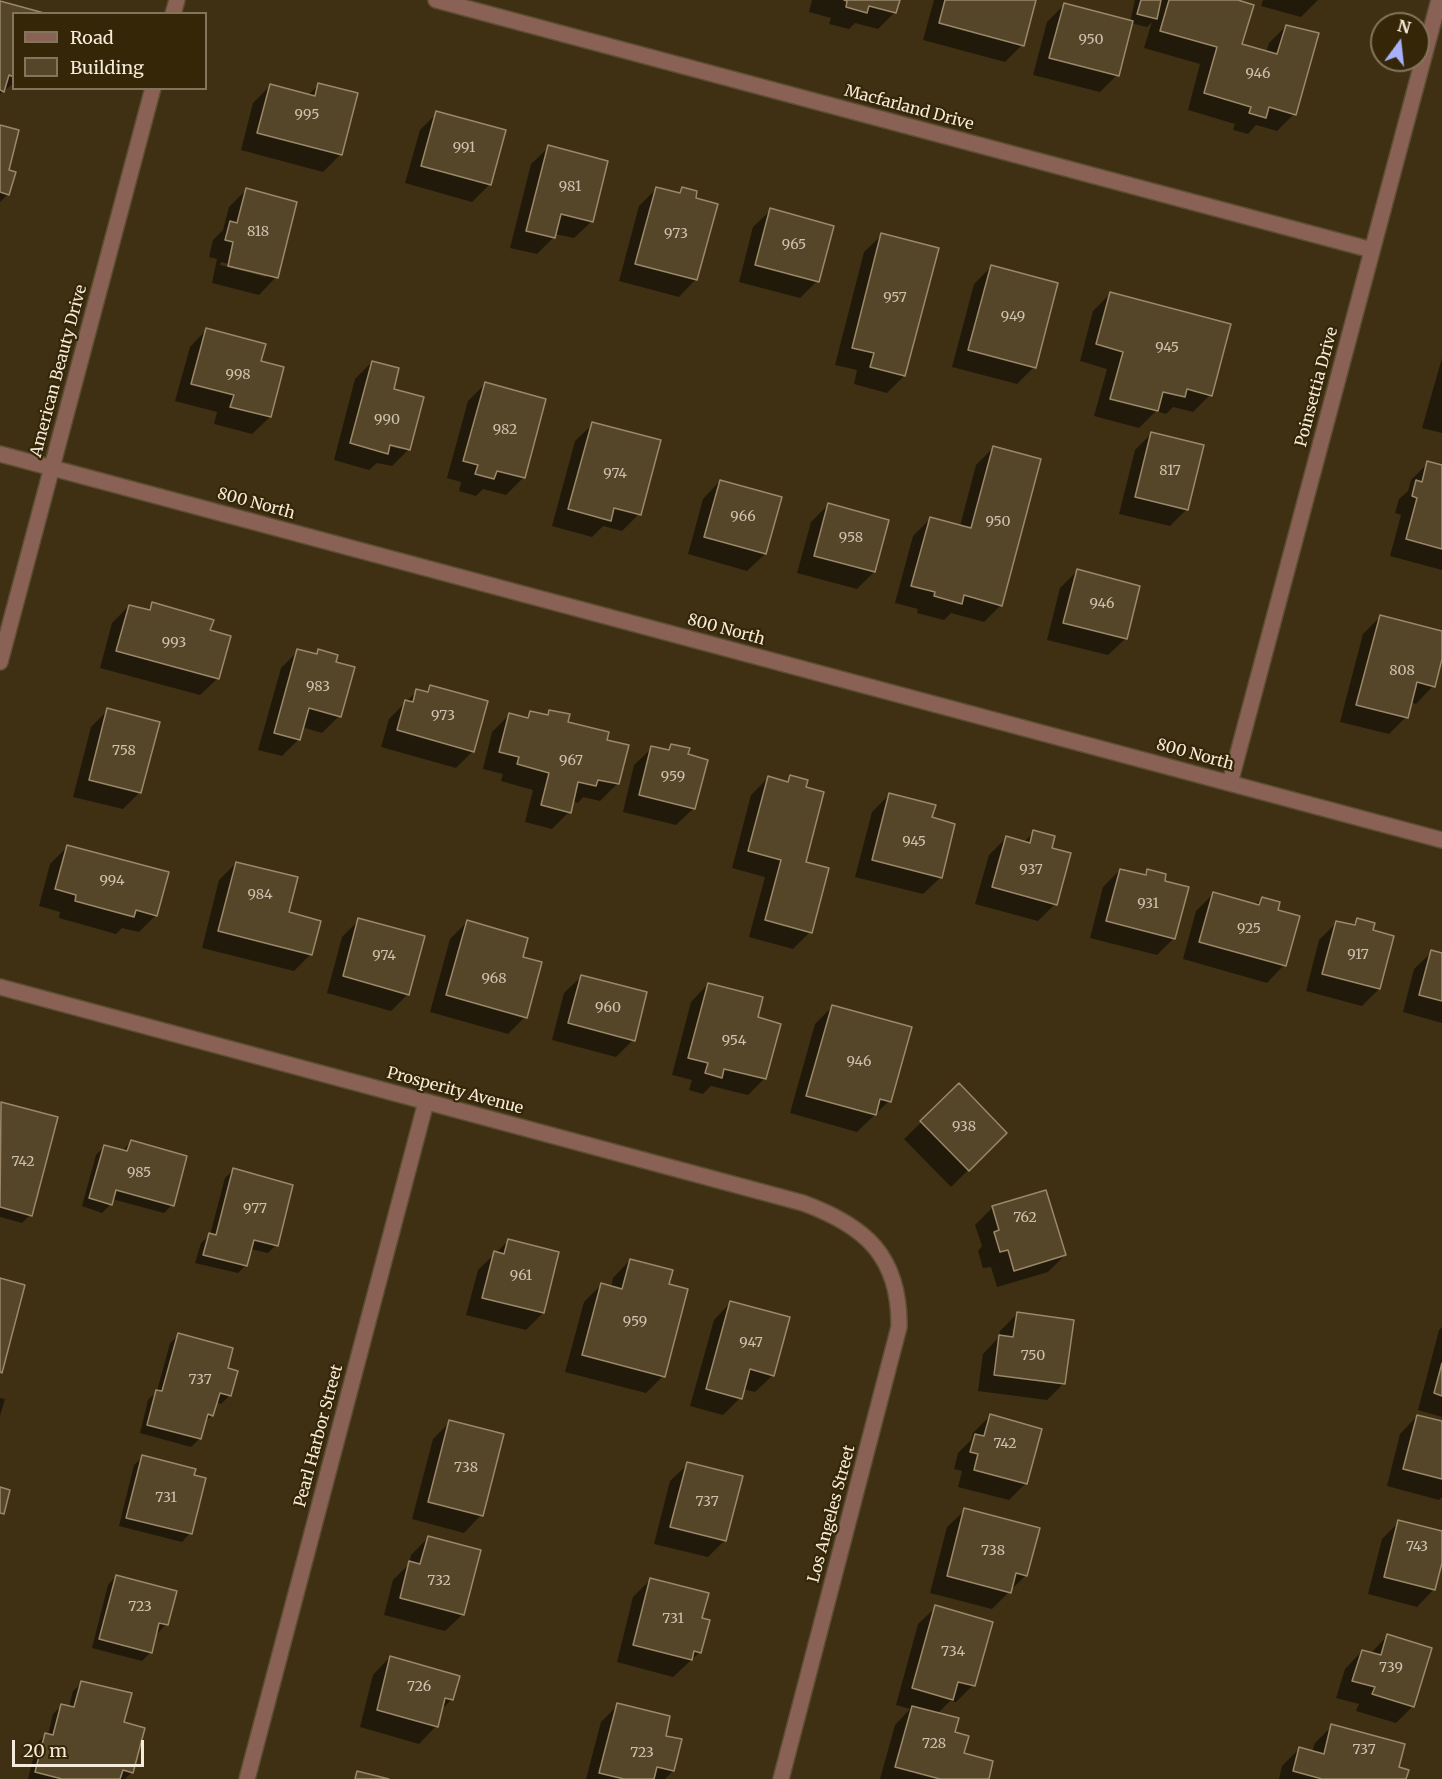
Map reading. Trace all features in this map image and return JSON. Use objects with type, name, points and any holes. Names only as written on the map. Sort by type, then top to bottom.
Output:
[{"type":"street","name":"Macfarland Drive","points":[[436,0],[1372,250]]},
{"type":"street","name":"Poinsettia Drive","points":[[1230,783],[1439,0]]},
{"type":"street","name":"American Beauty Drive","points":[[0,662],[152,90]]},
{"type":"street","name":"800 North","points":[[0,454],[1442,840]]},
{"type":"street","name":"Prosperity Avenue","points":[[0,987],[803,1203],[826,1212],[849,1225],[869,1240],[884,1259]]},
{"type":"street","name":"Pearl Harbor Street","points":[[247,1779],[426,1102]]},
{"type":"street","name":"Los Angeles Street","points":[[781,1779],[899,1327],[894,1280],[884,1259]]},
{"type":"building","points":[[844,0],[900,0],[896,13],[869,6],[867,13],[846,7],[847,1]]},
{"type":"building","points":[[945,0],[1036,0],[1024,46],[939,23]]},
{"type":"building","points":[[1141,0],[1161,0],[1157,19],[1137,14]]},
{"type":"building","points":[[1169,0],[1238,0],[1254,5],[1242,44],[1277,54],[1286,25],[1319,33],[1296,115],[1269,107],[1266,118],[1249,113],[1251,107],[1204,93],[1217,47],[1160,31]]},
{"type":"building","points":[[0,1],[40,12],[12,12],[12,76],[9,75],[4,92],[0,90]]},
{"type":"building","points":[[1064,3],[1133,21],[1119,76],[1049,58]]},
{"type":"building","points":[[318,83],[358,93],[342,155],[257,133],[270,84],[315,96]]},
{"type":"building","points":[[436,111],[506,130],[491,185],[421,166]]},
{"type":"building","points":[[0,125],[19,130],[9,170],[16,172],[9,195],[0,192]]},
{"type":"building","points":[[548,145],[608,161],[593,222],[561,214],[555,238],[526,231]]},
{"type":"building","points":[[656,187],[680,193],[682,187],[697,191],[696,198],[718,204],[697,280],[635,264]]},
{"type":"building","points":[[246,188],[297,202],[278,278],[228,266],[233,242],[225,240],[230,221],[237,223]]},
{"type":"building","points":[[770,208],[834,226],[819,282],[755,265]]},
{"type":"building","points":[[881,233],[939,248],[905,376],[870,367],[874,353],[852,348]]},
{"type":"building","points":[[991,265],[1058,283],[1036,368],[968,350]]},
{"type":"building","points":[[1110,292],[1231,324],[1212,396],[1187,389],[1185,397],[1163,392],[1158,411],[1110,399],[1123,352],[1096,344]]},
{"type":"building","points":[[206,328],[266,344],[261,361],[284,367],[271,417],[230,407],[234,395],[191,384]]},
{"type":"building","points":[[372,361],[399,368],[394,389],[424,397],[410,450],[390,445],[388,454],[350,443]]},
{"type":"building","points":[[485,382],[546,399],[525,478],[497,471],[494,479],[475,474],[478,465],[463,461]]},
{"type":"building","points":[[592,422],[661,440],[641,515],[614,508],[611,521],[568,509]]},
{"type":"building","points":[[1151,432],[1204,445],[1188,510],[1135,497]]},
{"type":"building","points":[[993,446],[1041,459],[1002,606],[964,595],[962,604],[934,596],[935,592],[911,586],[930,517],[971,528]]},
{"type":"building","points":[[1427,461],[1442,465],[1442,549],[1406,539],[1417,498],[1412,496],[1416,480],[1422,482]]},
{"type":"building","points":[[720,480],[782,497],[766,554],[704,537]]},
{"type":"building","points":[[828,503],[889,520],[875,572],[814,556]]},
{"type":"building","points":[[1077,569],[1140,586],[1127,639],[1063,623]]},
{"type":"building","points":[[152,602],[214,620],[210,630],[231,636],[219,679],[116,651],[129,605],[150,610]]},
{"type":"building","points":[[1380,615],[1442,631],[1442,659],[1435,687],[1417,682],[1408,718],[1356,705]]},
{"type":"building","points":[[297,649],[317,654],[318,649],[338,655],[336,662],[355,667],[341,717],[309,708],[300,740],[274,733]]},
{"type":"building","points":[[430,685],[488,701],[474,752],[397,730],[405,700],[413,702],[416,689],[428,692]]},
{"type":"building","points":[[107,708],[160,722],[141,793],[89,780]]},
{"type":"building","points":[[549,710],[570,714],[568,722],[609,732],[607,740],[629,745],[619,784],[598,780],[596,786],[578,782],[571,813],[541,805],[549,773],[517,764],[519,757],[499,752],[509,713],[528,718],[530,711],[548,715]]},
{"type":"building","points":[[671,744],[690,748],[688,754],[708,760],[695,809],[639,795],[651,746],[669,750]]},
{"type":"building","points":[[790,775],[808,780],[806,787],[824,792],[806,862],[829,868],[812,933],[765,920],[781,860],[748,851],[768,776],[788,782]]},
{"type":"building","points":[[889,793],[936,805],[932,817],[955,824],[942,878],[872,860]]},
{"type":"building","points":[[1033,830],[1055,836],[1052,848],[1071,853],[1057,905],[992,887],[1006,836],[1030,843]]},
{"type":"building","points":[[67,845],[169,872],[157,916],[136,910],[134,917],[75,901],[76,895],[55,889]]},
{"type":"building","points":[[236,862],[298,877],[289,912],[321,921],[312,955],[218,931]]},
{"type":"building","points":[[1120,869],[1146,875],[1147,869],[1166,874],[1165,881],[1189,887],[1175,939],[1106,921]]},
{"type":"building","points":[[1213,892],[1259,905],[1262,897],[1280,902],[1278,910],[1300,916],[1286,966],[1199,942]]},
{"type":"building","points":[[358,918],[425,936],[409,995],[343,976]]},
{"type":"building","points":[[1357,918],[1375,923],[1373,930],[1394,936],[1380,989],[1322,974],[1336,921],[1355,925]]},
{"type":"building","points":[[467,920],[528,938],[523,957],[542,962],[527,1018],[446,995]]},
{"type":"building","points":[[1431,950],[1442,953],[1442,1001],[1419,995]]},
{"type":"building","points":[[581,975],[647,992],[635,1041],[568,1023]]},
{"type":"building","points":[[708,983],[763,997],[758,1017],[781,1024],[766,1079],[724,1069],[722,1078],[705,1073],[708,1063],[688,1058]]},
{"type":"building","points":[[832,1005],[912,1027],[891,1102],[880,1099],[876,1115],[806,1096]]},
{"type":"building","points":[[959,1083],[1007,1133],[969,1171],[920,1121]]},
{"type":"building","points":[[1,1102],[58,1117],[32,1216],[0,1207]]},
{"type":"building","points":[[131,1140],[187,1156],[174,1206],[116,1190],[112,1205],[89,1198],[104,1145],[127,1151]]},
{"type":"building","points":[[233,1168],[293,1185],[278,1246],[254,1240],[247,1266],[203,1255],[209,1233],[216,1235]]},
{"type":"building","points":[[1046,1190],[1066,1255],[1014,1271],[1008,1250],[1000,1252],[994,1232],[999,1230],[992,1206]]},
{"type":"building","points":[[508,1239],[559,1252],[544,1313],[482,1298],[494,1251],[504,1254]]},
{"type":"building","points":[[630,1259],[673,1270],[669,1284],[688,1289],[665,1377],[582,1355],[601,1283],[622,1289]]},
{"type":"building","points":[[0,1278],[25,1285],[2,1373],[0,1372]]},
{"type":"building","points":[[730,1301],[790,1317],[774,1376],[750,1369],[742,1399],[706,1389]]},
{"type":"building","points":[[1017,1312],[1074,1320],[1065,1384],[994,1375],[999,1335],[1013,1337]]},
{"type":"building","points":[[178,1333],[233,1348],[228,1368],[238,1371],[231,1396],[220,1393],[213,1416],[208,1414],[201,1439],[147,1425],[156,1390],[162,1391]]},
{"type":"building","points":[[1442,1363],[1442,1396],[1434,1393]]},
{"type":"building","points":[[990,1414],[1042,1429],[1027,1484],[974,1470],[978,1454],[970,1452],[975,1434],[984,1436]]},
{"type":"building","points":[[1417,1415],[1442,1421],[1442,1479],[1403,1469]]},
{"type":"building","points":[[449,1420],[504,1434],[483,1516],[428,1502]]},
{"type":"building","points":[[142,1455],[196,1469],[194,1475],[206,1478],[192,1534],[126,1518]]},
{"type":"building","points":[[687,1462],[743,1476],[726,1541],[670,1527]]},
{"type":"building","points":[[0,1487],[10,1490],[4,1514],[0,1513]]},
{"type":"building","points":[[964,1508],[1040,1528],[1027,1576],[1016,1573],[1011,1593],[947,1576]]},
{"type":"building","points":[[1398,1520],[1442,1531],[1442,1563],[1435,1590],[1384,1577]]},
{"type":"building","points":[[428,1536],[481,1550],[464,1615],[400,1598],[409,1561],[420,1564]]},
{"type":"building","points":[[116,1575],[177,1591],[168,1625],[159,1623],[152,1653],[99,1639]]},
{"type":"building","points":[[650,1578],[709,1593],[702,1618],[710,1620],[701,1653],[694,1651],[692,1660],[633,1645]]},
{"type":"building","points":[[935,1605],[993,1622],[975,1686],[958,1682],[953,1700],[912,1688]]},
{"type":"building","points":[[1387,1634],[1432,1648],[1414,1707],[1372,1694],[1375,1687],[1352,1681],[1362,1650],[1381,1655]]},
{"type":"building","points":[[390,1656],[460,1676],[453,1700],[445,1698],[438,1727],[377,1710]]},
{"type":"building","points":[[81,1681],[132,1693],[124,1722],[145,1728],[133,1773],[123,1770],[120,1779],[62,1779],[35,1772],[45,1733],[53,1735],[61,1704],[74,1707]]},
{"type":"building","points":[[617,1703],[670,1716],[666,1736],[682,1739],[674,1771],[657,1767],[654,1779],[624,1779],[599,1773]]},
{"type":"building","points":[[912,1706],[959,1718],[955,1732],[969,1736],[964,1753],[993,1761],[989,1779],[940,1779],[895,1767]]},
{"type":"building","points":[[1331,1724],[1405,1744],[1399,1767],[1409,1770],[1406,1779],[1322,1779],[1293,1771],[1299,1747],[1324,1754]]},
{"type":"building","points":[[357,1771],[389,1779],[355,1779]]}]
